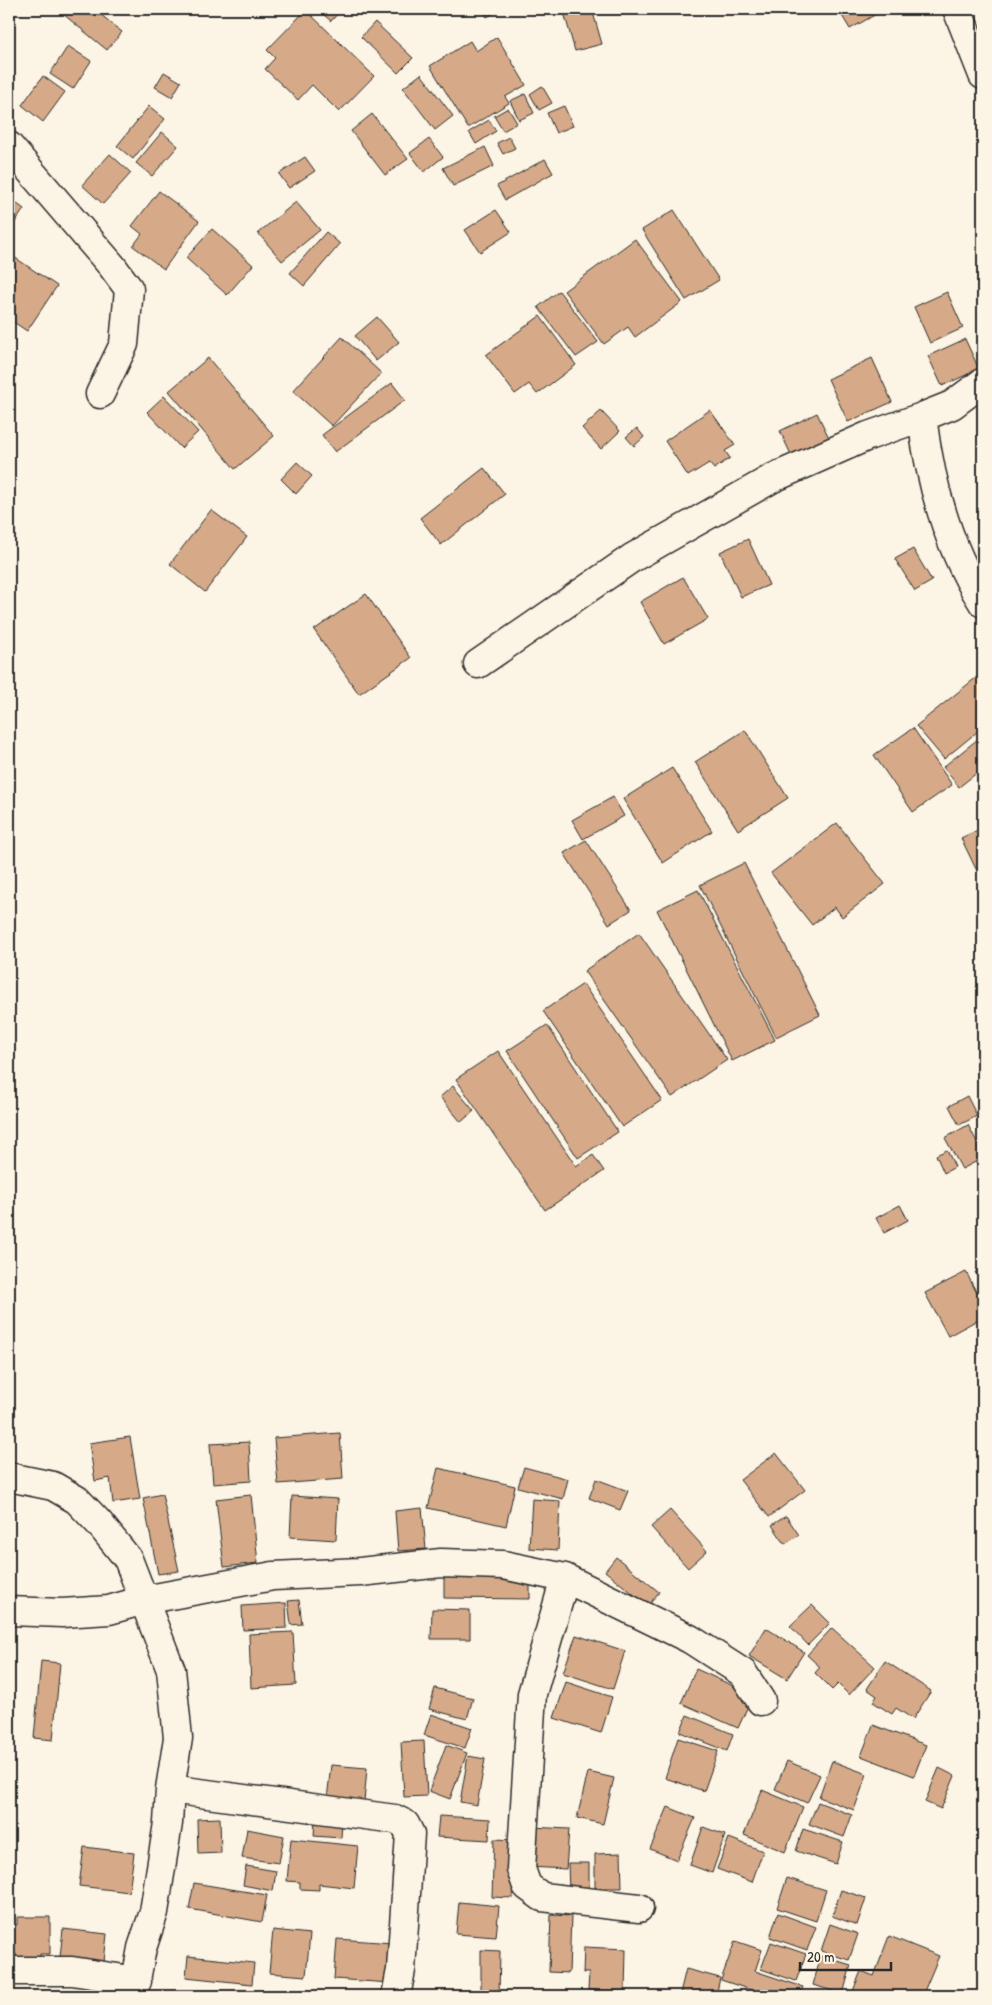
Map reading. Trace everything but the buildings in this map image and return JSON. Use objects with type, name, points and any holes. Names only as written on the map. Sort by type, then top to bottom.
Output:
[{"type":"street","points":[[957,9],[983,75]]},
{"type":"street","points":[[9,146],[112,266],[129,289],[124,344],[100,394]]},
{"type":"street","points":[[478,664],[632,558],[773,478],[868,436],[952,405],[983,382]]},
{"type":"street","points":[[922,417],[926,456],[940,509],[969,580],[983,603]]},
{"type":"street","points":[[9,1477],[53,1486],[77,1500],[128,1559],[171,1670],[178,1738],[170,1789],[168,1823],[154,1912],[142,1948],[135,1988],[72,1971],[9,1971]]},
{"type":"street","points":[[9,1611],[62,1613],[109,1610],[144,1600],[273,1576],[360,1572],[441,1563],[503,1565],[565,1578],[690,1638],[743,1674],[761,1701]]},
{"type":"street","points":[[565,1578],[532,1694],[521,1869],[527,1886],[542,1897],[639,1908]]},
{"type":"street","points":[[170,1789],[395,1818],[404,1824],[410,1834],[401,1970],[396,1996]]}]
